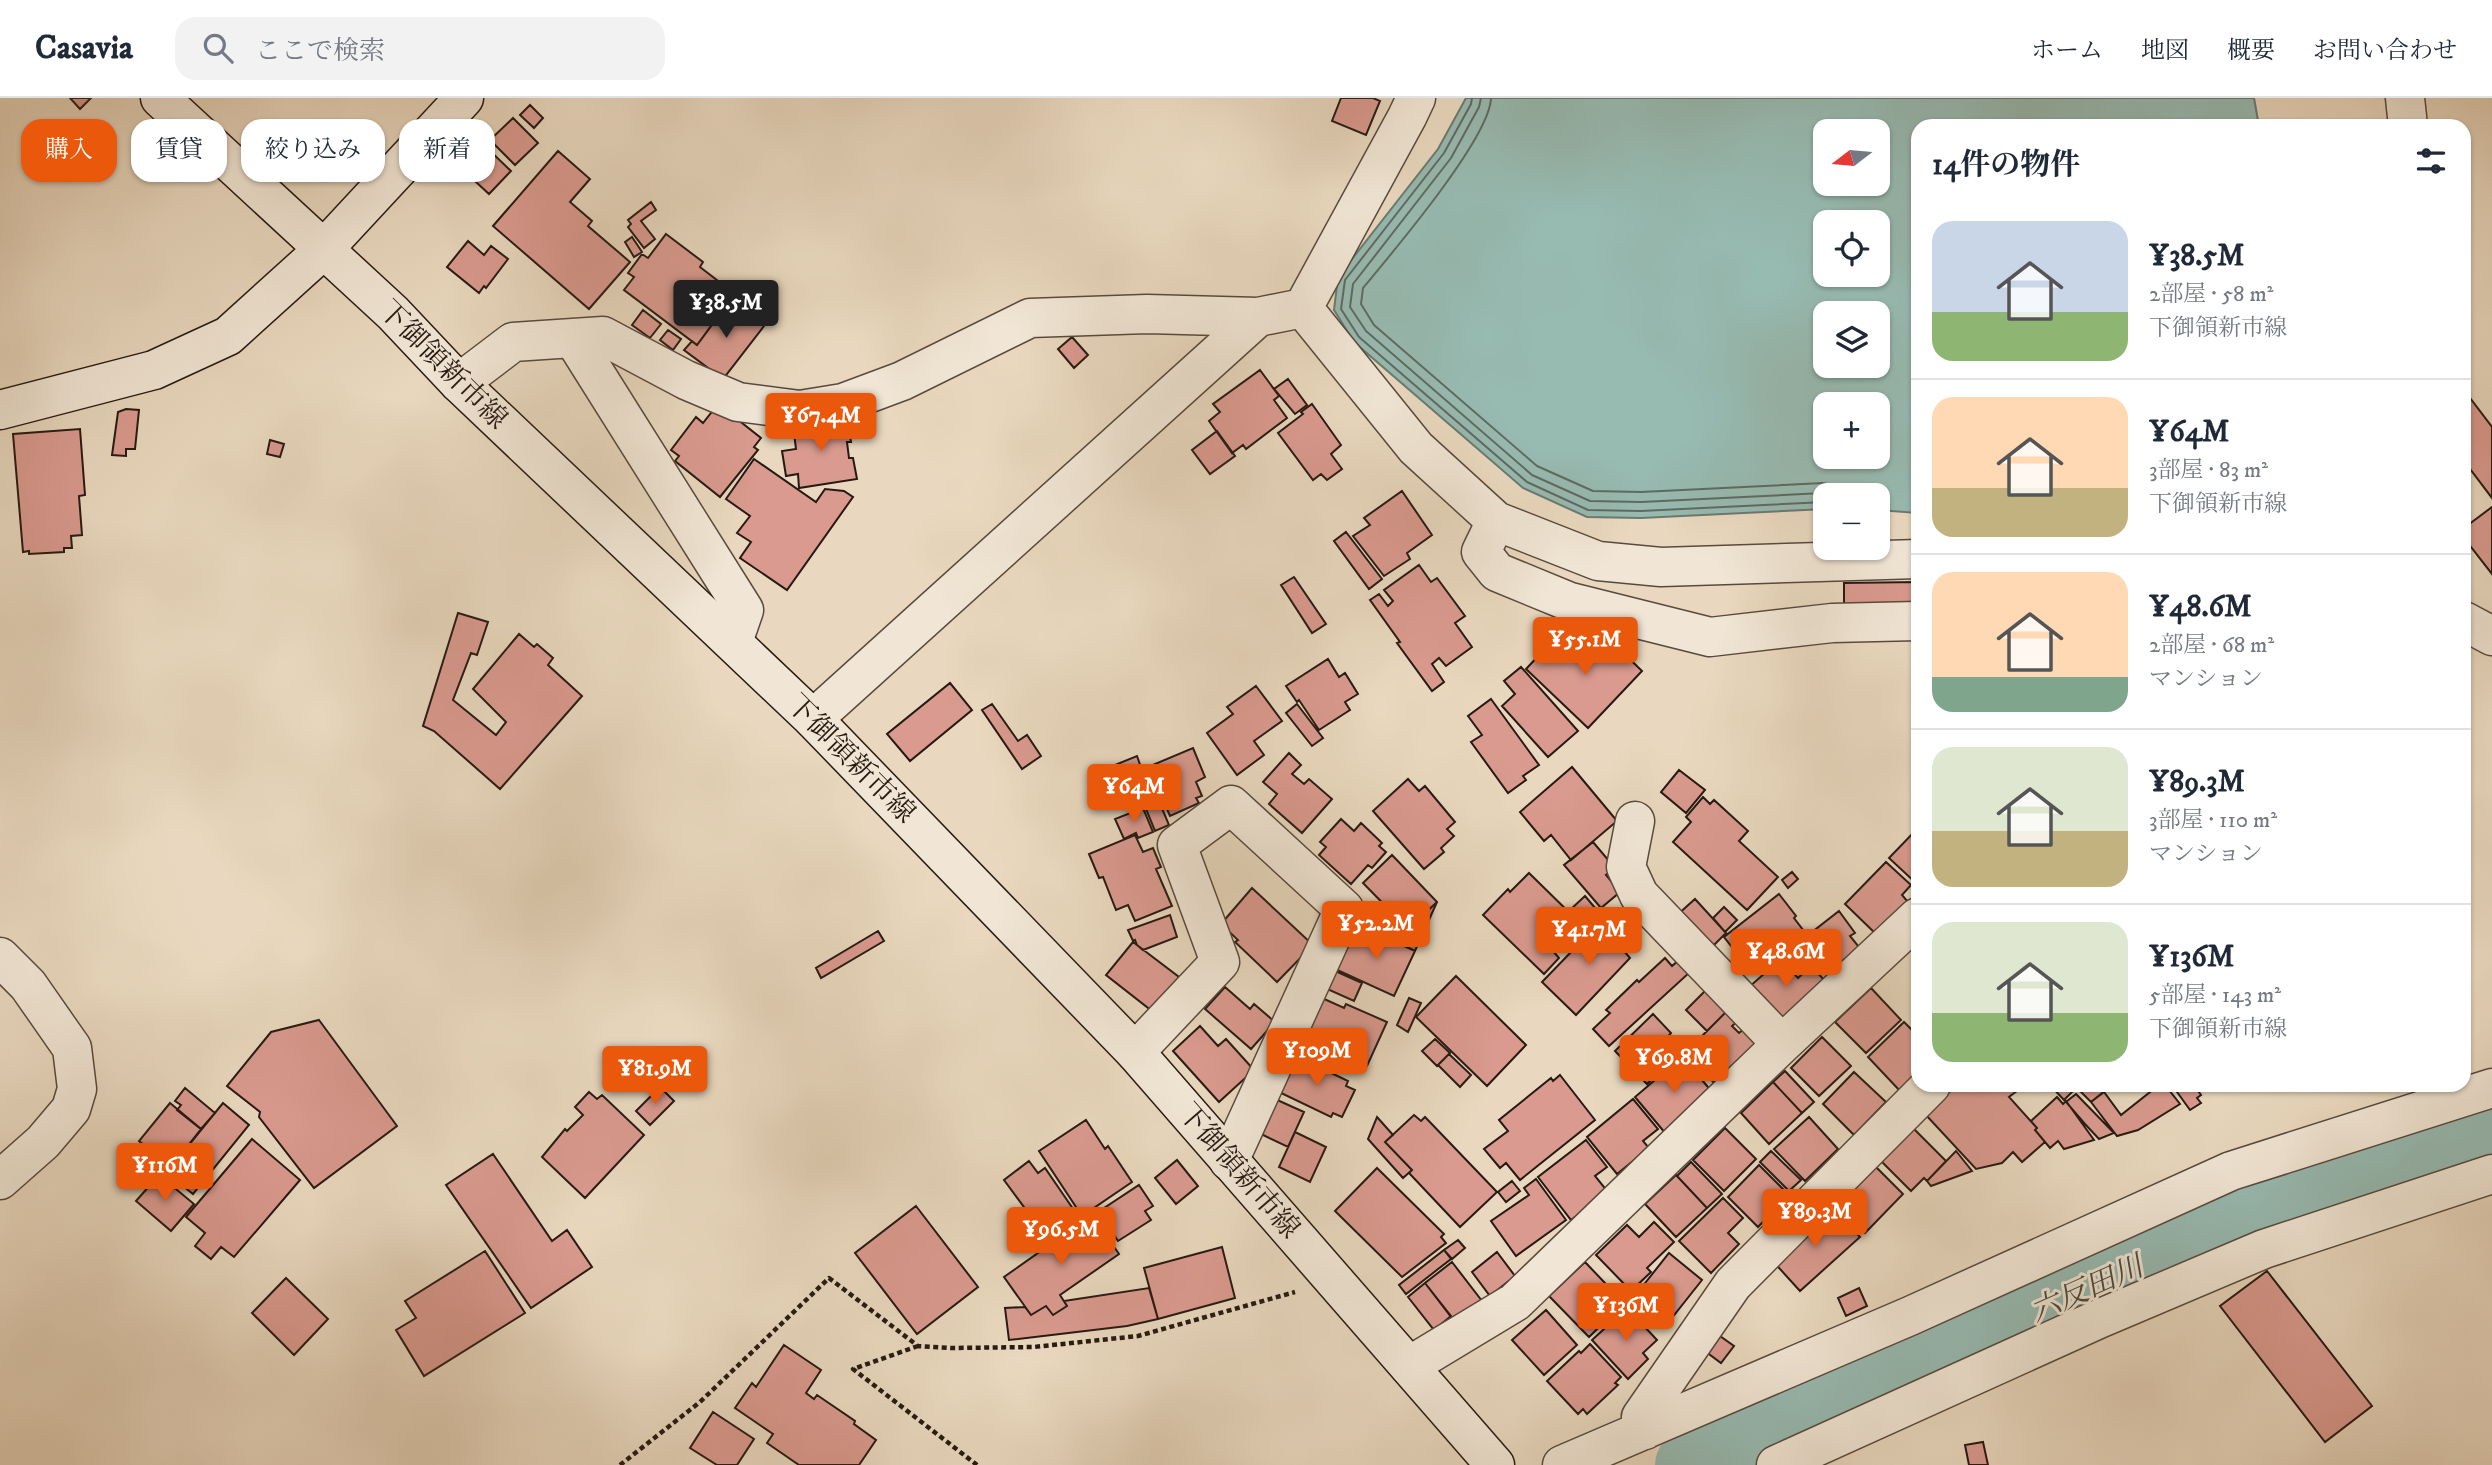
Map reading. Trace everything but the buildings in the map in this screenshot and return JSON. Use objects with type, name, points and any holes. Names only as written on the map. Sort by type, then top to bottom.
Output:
[{"type":"street","name":"下御領新市線","points":[[160,98],[393,313],[459,383],[813,719],[1135,1052],[1495,1465]]},
{"type":"street","points":[[0,410],[154,370],[228,336],[323,250],[464,98]]},
{"type":"street","points":[[459,383],[513,342],[603,336],[686,380],[738,402],[800,410],[843,403],[902,381],[1030,318],[1147,314],[1258,317],[1303,308],[1416,98]]},
{"type":"street","points":[[2405,98],[2407,119]]},
{"type":"street","points":[[1303,308],[1416,448],[1496,520],[1598,561],[1661,566],[1911,559]]},
{"type":"street","points":[[813,719],[1258,317]]},
{"type":"street","points":[[573,338],[744,610],[733,642]]},
{"type":"street","points":[[1496,520],[1481,552],[1497,572],[1570,601],[1710,637],[1832,623],[1911,621]]},
{"type":"street","points":[[1135,1052],[1220,962],[1177,845],[1231,805],[1344,908],[1230,1161]]},
{"type":"street","points":[[1634,821],[1626,867],[1639,895],[1782,1044]]},
{"type":"street","points":[[1409,1366],[1516,1302],[1782,1044],[1911,924]]},
{"type":"street","points":[[0,957],[28,985],[72,1048],[77,1088],[71,1109],[43,1142],[0,1180]]},
{"type":"street","points":[[1562,1465],[1910,1316],[2231,1171],[2492,1088]]},
{"type":"street","points":[[1645,1430],[1641,1417],[1732,1284],[1924,1092]]},
{"type":"street","points":[[1776,1465],[2101,1318],[2264,1249],[2492,1174]]},
{"type":"path","points":[[977,1465],[853,1369],[918,1346],[1034,1347],[1138,1336],[1296,1292],[1328,1272]]},
{"type":"path","points":[[620,1465],[700,1402],[829,1278],[918,1346]]},
{"type":"water","points":[[1466,98],[2254,98],[2258,119],[1911,119],[1911,512],[1890,511],[1890,483],[1813,483],[1813,510],[1641,518],[1587,517],[1523,488],[1354,342],[1334,310],[1338,277],[1438,149]]},
{"type":"waterway","name":"六反田川","points":[[1690,1465],[2191,1244],[2492,1138]]}]
